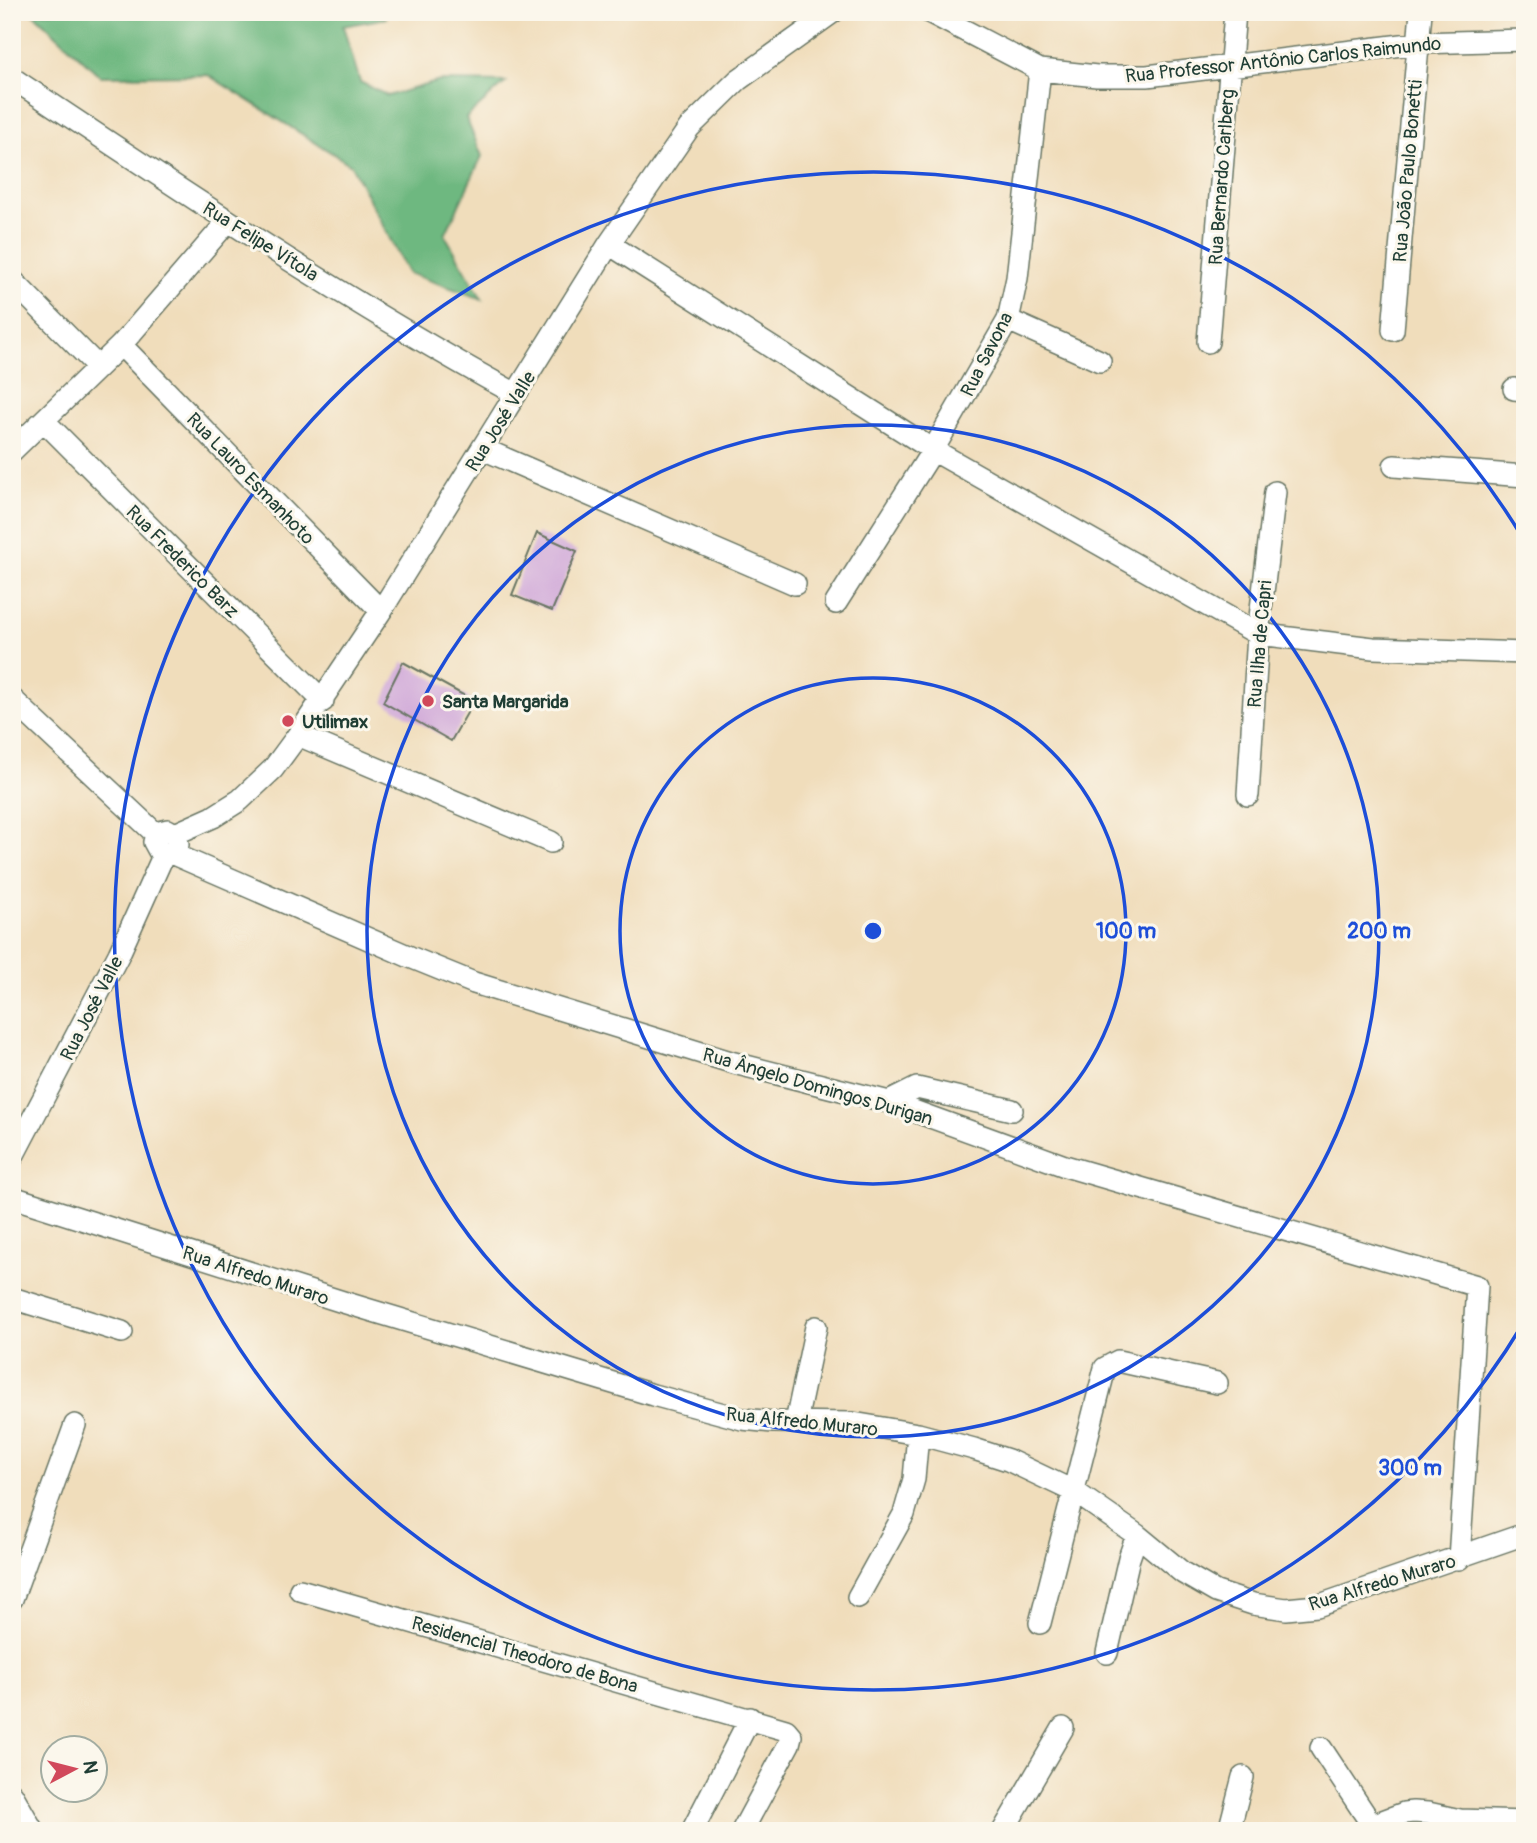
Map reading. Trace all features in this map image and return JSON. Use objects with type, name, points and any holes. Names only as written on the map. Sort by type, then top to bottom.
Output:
[{"type":"street","name":"Rua José Valle","points":[[12,1158],[19,1129],[119,954],[167,844],[240,800],[273,769],[323,701],[609,244],[689,128],[738,79],[833,12]]},
{"type":"street","name":"Rua Professor Antônio Carlos Raimundo","points":[[929,12],[1040,70],[1097,76],[1147,76],[1418,43],[1525,40]]},
{"type":"street","name":"Rua Bernardo Carlberg","points":[[1208,342],[1234,12]]},
{"type":"street","name":"Rua João Paulo Bonetti","points":[[1393,331],[1421,12]]},
{"type":"street","name":"Rua Savona","points":[[836,603],[933,450],[1007,320],[1017,278],[1040,70]]},
{"type":"street","name":"Rua Felipe Vítola","points":[[12,78],[228,221],[516,394]]},
{"type":"street","points":[[12,451],[121,345],[228,221]]},
{"type":"street","points":[[609,244],[933,450],[1258,634],[1373,648],[1525,653]]},
{"type":"street","points":[[12,280],[98,367]]},
{"type":"street","points":[[1007,320],[1100,360]]},
{"type":"street","name":"Rua Lauro Esmanhoto","points":[[121,345],[381,611]]},
{"type":"street","name":"Rua Frederico Barz","points":[[44,421],[323,701]]},
{"type":"street","points":[[483,449],[795,584]]},
{"type":"street","points":[[1394,466],[1525,476]]},
{"type":"street","name":"Rua Ilha de Capri","points":[[1248,795],[1258,634],[1275,492]]},
{"type":"street","name":"Rua Ângelo Domingos Durigan","points":[[12,699],[167,844],[419,961],[474,983],[734,1063],[889,1102],[1065,1166],[1477,1286],[1459,1559]]},
{"type":"street","points":[[298,735],[551,842]]},
{"type":"street","points":[[889,1102],[917,1088],[1012,1110]]},
{"type":"street","name":"Rua Alfredo Muraro","points":[[12,1197],[343,1302],[742,1419],[853,1423],[918,1434],[1008,1460],[1075,1492],[1137,1535],[1183,1573],[1216,1592],[1253,1604],[1286,1609],[1317,1606],[1525,1534]]},
{"type":"street","points":[[12,1298],[122,1332]]},
{"type":"street","points":[[796,1422],[816,1327]]},
{"type":"street","points":[[1040,1623],[1105,1368],[1118,1361],[1217,1383]]},
{"type":"street","points":[[12,1599],[75,1425]]},
{"type":"street","points":[[858,1597],[904,1514],[914,1479],[918,1434]]},
{"type":"street","points":[[1107,1653],[1137,1535]]},
{"type":"street","name":"Residencial Theodoro de Bona","points":[[300,1590],[786,1730],[791,1736],[789,1744],[742,1831]]},
{"type":"street","points":[[692,1831],[750,1718]]},
{"type":"street","points":[[1003,1831],[1063,1728]]},
{"type":"street","points":[[1321,1748],[1374,1828],[1404,1813],[1413,1812],[1460,1820],[1525,1822]]},
{"type":"street","points":[[1229,1831],[1243,1777]]},
{"type":"street","points":[[12,1794],[33,1831]]},
{"type":"street","points":[[1434,1831],[1460,1820]]},
{"type":"green space","points":[[32,12],[382,12],[386,18],[343,26],[360,82],[388,96],[440,81],[506,82],[466,118],[482,156],[445,235],[482,299],[408,273],[351,165],[208,75],[100,76]]},
{"type":"building","points":[[537,533],[577,551],[552,611],[512,595]]},
{"type":"building","name":"Santa Margarida","points":[[403,662],[474,701],[451,741],[383,702]]},
{"type":"place","name":"Santa Margarida","points":[[428,701]]},
{"type":"place","name":"Utilimax","points":[[288,721]]}]
